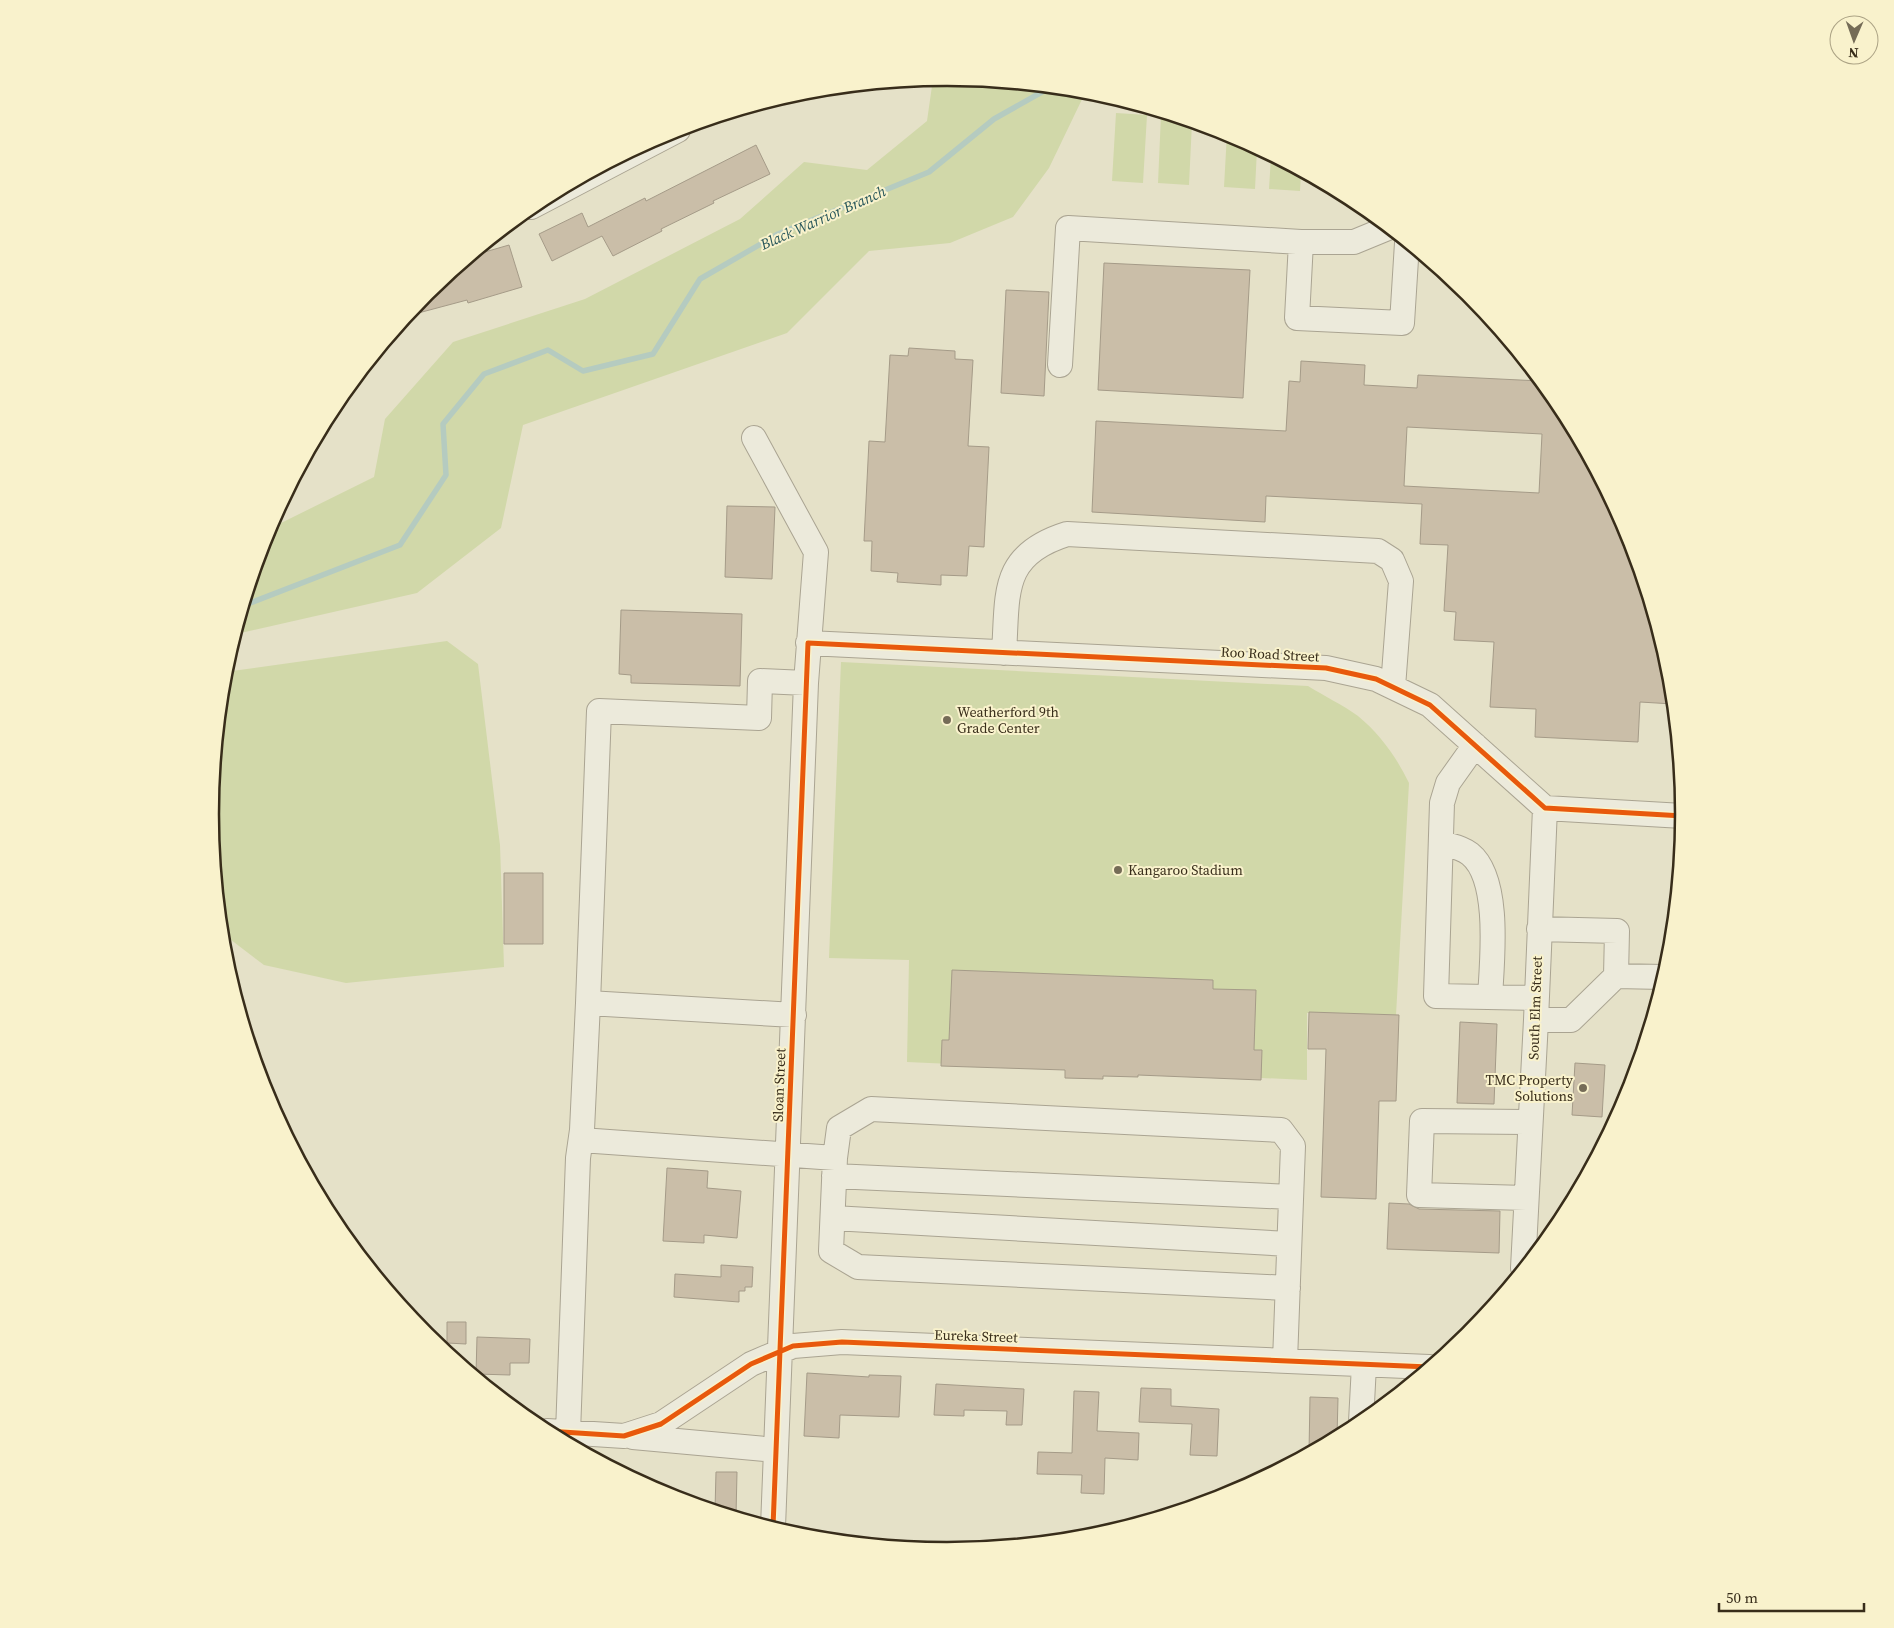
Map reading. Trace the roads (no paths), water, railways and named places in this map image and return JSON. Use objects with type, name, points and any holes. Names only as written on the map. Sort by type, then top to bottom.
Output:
[{"type":"street","points":[[1060,365],[1068,228],[1301,242],[1354,242],[1381,231]]},
{"type":"street","points":[[1301,242],[1297,318],[1402,323],[1407,250]]},
{"type":"street","name":"Sloan Street","points":[[754,438],[816,552],[806,683],[773,1520]]},
{"type":"street","points":[[1004,653],[1008,586],[1017,568],[1030,552],[1047,540],[1067,534],[1378,551],[1392,560],[1401,581],[1393,687]]},
{"type":"street","name":"Roo Road Street","points":[[808,643],[1326,668],[1376,679],[1430,705],[1545,808]]},
{"type":"street","points":[[558,1429],[578,1158],[581,1140],[599,711],[758,718],[760,681],[806,683]]},
{"type":"street","points":[[1475,745],[1448,783],[1442,803],[1436,996],[1490,997],[1571,1020],[1616,976],[1618,931],[1538,929]]},
{"type":"street","points":[[1545,808],[1675,816]]},
{"type":"street","name":"South Elm Street","points":[[1523,1258],[1545,808]]},
{"type":"street","points":[[1441,844],[1460,848],[1470,854],[1478,862],[1484,878],[1489,896],[1493,926],[1490,997]]},
{"type":"street","points":[[1616,976],[1656,977]]},
{"type":"street","points":[[588,1003],[794,1015]]},
{"type":"street","points":[[1285,1361],[1288,1288],[1289,1244],[1293,1146],[1281,1130],[871,1110],[839,1128],[831,1251],[858,1267],[1288,1288]]},
{"type":"street","points":[[1526,1198],[1420,1195],[1422,1121],[1530,1122]]},
{"type":"street","points":[[581,1140],[788,1156],[835,1167],[1291,1197]]},
{"type":"street","points":[[833,1218],[1289,1244]]},
{"type":"street","name":"Eureka Street","points":[[624,1436],[661,1424],[751,1364],[793,1346],[842,1342],[1420,1367]]},
{"type":"street","points":[[1362,1411],[1364,1365]]},
{"type":"street","name":"Eureka Street","points":[[564,1432],[776,1450]]},
{"type":"waterway","name":"Black Warrior Branch","points":[[251,603],[400,545],[446,475],[443,424],[484,374],[548,350],[583,371],[653,354],[700,279],[778,234],[929,172],[994,119],[1042,92]]},
{"type":"place","name":"Weatherford 9th Grade Center","points":[[947,720]]},
{"type":"place","name":"Kangaroo Stadium","points":[[1118,870]]},
{"type":"place","name":"TMC Property Solutions","points":[[1583,1088]]}]
